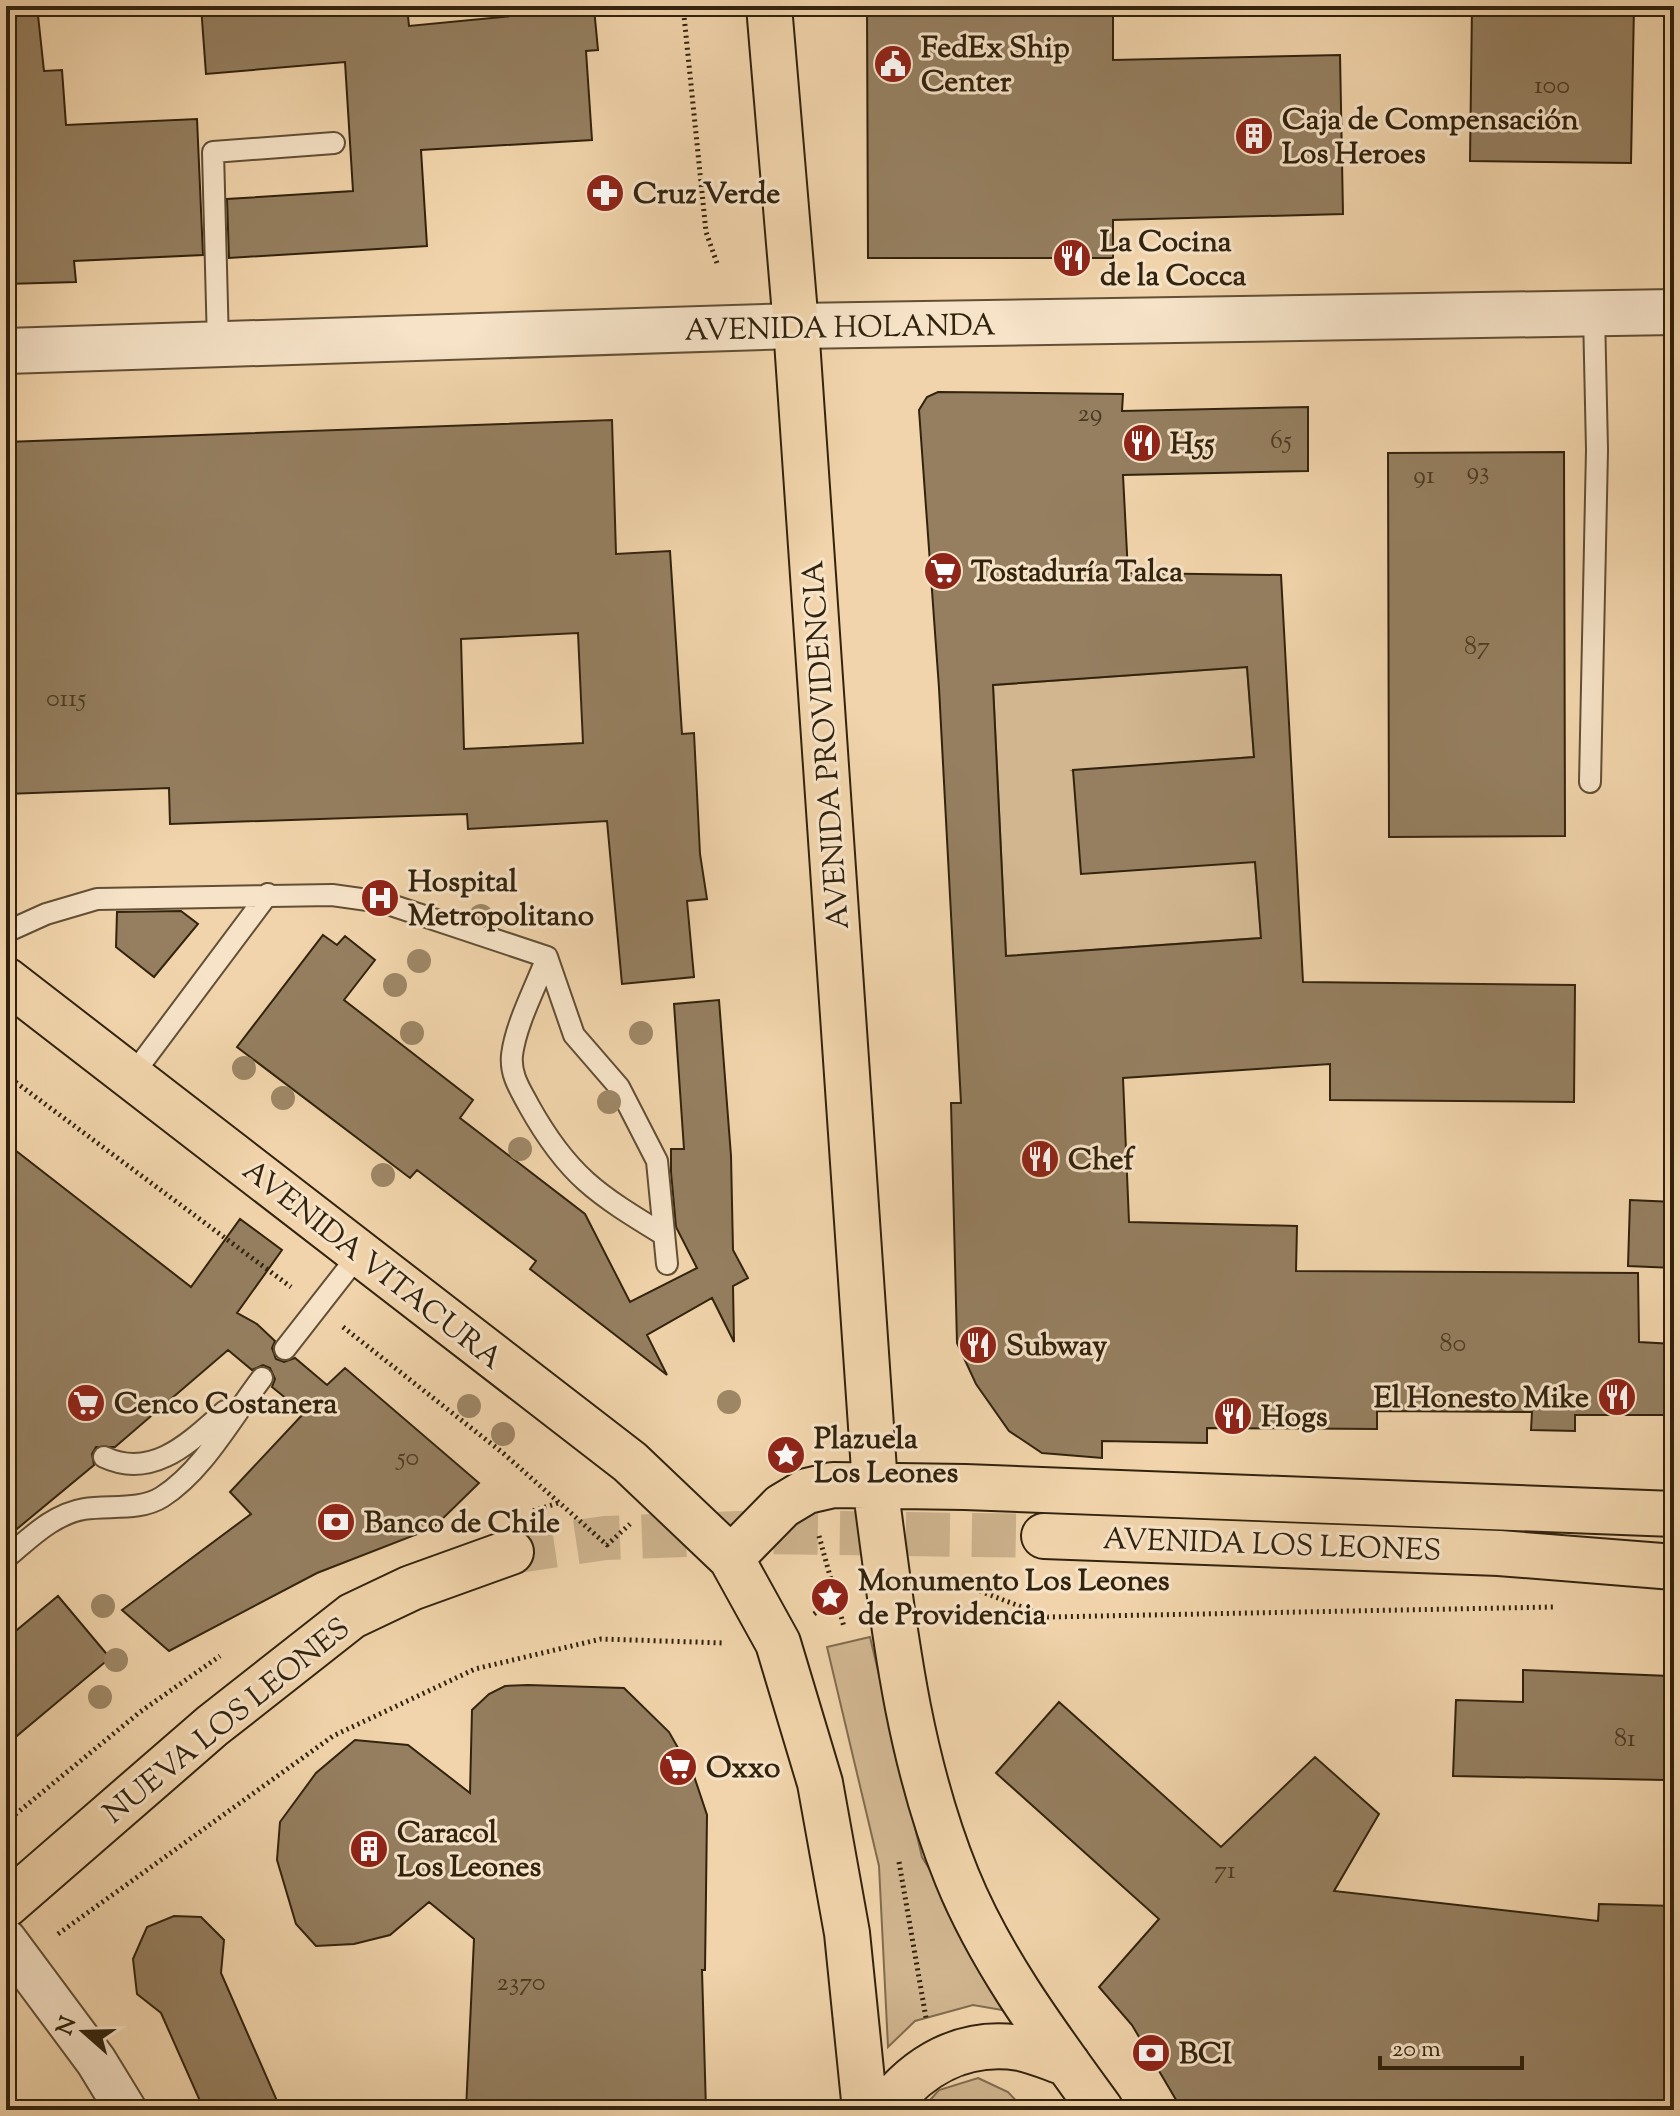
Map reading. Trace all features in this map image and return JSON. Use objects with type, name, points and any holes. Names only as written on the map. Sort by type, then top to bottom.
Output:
[{"type":"main road","name":"AVENIDA PROVIDENCIA","points":[[769,6],[796,326],[875,1485],[889,1589],[918,1759],[935,1819],[958,1881],[1003,1967],[1101,2110]]},
{"type":"main road","name":"AVENIDA VITACURA","points":[[6,980],[630,1462],[731,1558]]},
{"type":"main road","points":[[865,2110],[859,2025],[820,1783],[778,1643],[731,1558],[782,1506],[807,1491],[833,1485],[875,1485],[1674,1514]]},
{"type":"main road","name":"AVENIDA LOS LEONES","points":[[1044,1536],[1499,1553],[1674,1567]]},
{"type":"main road","name":"AVENIDA LOS LEONES","points":[[1499,1553],[1674,1546]]},
{"type":"main road","name":"NUEVA LOS LEONES","points":[[6,1905],[212,1726],[352,1616],[411,1588],[511,1552]]},
{"type":"main road","points":[[884,2110],[904,2083],[934,2061],[976,2048],[1020,2048],[1068,2064]]},
{"type":"street","name":"AVENIDA HOLANDA","points":[[6,351],[796,326],[1674,312]]},
{"type":"street","points":[[14,1950],[126,2110]]},
{"type":"lane","points":[[218,344],[213,152],[334,143]]},
{"type":"lane","points":[[1590,782],[1597,450],[1594,313]]},
{"type":"lane","points":[[131,1077],[268,894]]},
{"type":"lane","points":[[6,932],[46,914],[97,899],[332,895],[382,902],[547,957]]},
{"type":"lane","points":[[547,957],[574,1035],[619,1087],[657,1161],[667,1264]]},
{"type":"lane","points":[[547,957],[513,1052],[512,1072],[552,1146],[573,1169],[595,1192],[664,1235]]},
{"type":"lane","points":[[285,1349],[360,1253]]},
{"type":"lane","points":[[6,1558],[52,1520],[81,1509],[132,1506],[160,1498],[188,1476],[262,1378],[203,1431],[152,1464],[130,1465],[104,1457]]},
{"type":"path","points":[[683,6],[706,232],[718,266]]},
{"type":"path","points":[[14,1950],[333,1736],[475,1669],[601,1639],[778,1643],[836,1597],[951,1580],[1048,1617],[1568,1607]]},
{"type":"shaded area","points":[[1247,667],[1254,757],[1073,771],[1255,862],[1261,938],[1006,956],[993,685]]},
{"type":"shaded area","points":[[870,1637],[922,1857],[1019,2013],[973,2005],[915,2021],[888,2047],[879,1866],[827,1647]]},
{"type":"shaded area","points":[[978,2078],[1008,2092],[1025,2110],[921,2110],[939,2090]]},
{"type":"building","points":[[6,6],[37,6],[44,71],[62,70],[66,125],[197,119],[203,255],[74,261],[76,282],[6,284]]},
{"type":"building","points":[[201,6],[407,6],[409,26],[594,8],[598,50],[586,51],[592,140],[421,150],[427,246],[229,258],[227,199],[353,191],[345,62],[206,74]]},
{"type":"building","points":[[867,6],[1113,6],[1113,60],[1340,55],[1343,214],[1113,220],[1113,258],[868,258]]},
{"type":"building","points":[[1472,6],[1634,6],[1631,163],[1470,161]]},
{"type":"building","points":[[938,392],[1123,394],[1122,411],[1308,407],[1308,471],[1123,475],[1128,573],[1281,575],[1303,982],[1575,985],[1574,1102],[1330,1100],[1330,1064],[1123,1078],[1129,1222],[1297,1226],[1296,1271],[1638,1273],[1639,1342],[1674,1344],[1674,1415],[1575,1415],[1575,1431],[1531,1430],[1532,1412],[1377,1411],[1377,1429],[1207,1428],[1207,1443],[1102,1441],[1102,1458],[1042,1453],[1009,1431],[976,1384],[957,1343],[951,1103],[961,1103],[939,688],[919,410],[927,397]],"holes":[[[1247,667],[1254,757],[1073,770],[1081,874],[1255,862],[1261,938],[1006,956],[993,685]]]},
{"type":"building","points":[[612,420],[616,554],[670,551],[682,734],[694,733],[700,854],[707,899],[687,901],[694,977],[622,984],[607,821],[468,829],[467,814],[170,824],[169,788],[6,794],[6,442]],"holes":[[[578,633],[583,743],[464,749],[461,639]]]},
{"type":"building","points":[[1564,452],[1565,836],[1389,837],[1388,453]]},
{"type":"building","points":[[181,911],[198,924],[154,977],[116,947],[117,912]]},
{"type":"building","points":[[323,935],[337,945],[345,936],[375,960],[344,1000],[473,1100],[460,1118],[585,1214],[630,1302],[697,1268],[676,1227],[671,1172],[671,1149],[684,1149],[674,1004],[719,1000],[731,1156],[733,1250],[748,1278],[733,1286],[734,1342],[712,1298],[647,1335],[667,1375],[530,1269],[536,1261],[417,1170],[410,1178],[237,1047]]},
{"type":"building","points":[[6,1143],[191,1287],[240,1219],[282,1250],[237,1313],[257,1324],[275,1341],[272,1348],[276,1359],[284,1362],[295,1358],[327,1385],[345,1368],[479,1483],[433,1528],[317,1573],[169,1651],[122,1610],[251,1514],[230,1492],[304,1413],[272,1387],[275,1379],[270,1368],[263,1365],[252,1370],[228,1350],[115,1447],[96,1447],[92,1454],[94,1465],[6,1538]]},
{"type":"building","points":[[1630,1200],[1674,1202],[1674,1268],[1628,1266]]},
{"type":"building","points":[[58,1596],[110,1658],[6,1745],[6,1639]]},
{"type":"building","points":[[1523,1670],[1669,1676],[1665,1780],[1453,1776],[1456,1700],[1523,1702]]},
{"type":"building","points":[[505,1686],[624,1688],[669,1732],[694,1776],[707,1815],[705,1970],[702,1970],[706,2110],[466,2110],[474,1939],[429,1902],[390,1935],[354,1944],[316,1946],[296,1924],[277,1860],[280,1822],[316,1773],[355,1740],[408,1745],[470,1793],[472,1710],[489,1694]]},
{"type":"building","points":[[1059,1702],[1221,1847],[1315,1757],[1379,1814],[1334,1891],[1598,1921],[1599,1904],[1674,1906],[1674,2110],[1182,2110],[1132,2025],[1099,1987],[1159,1919],[996,1773]]},
{"type":"building","points":[[174,1916],[201,1917],[224,1940],[221,1973],[281,2110],[204,2110],[161,2013],[137,1994],[133,1959],[147,1927]]},
{"type":"tunnel","points":[[511,1552],[605,1538],[764,1532],[1044,1536]]},
{"type":"place","name":"FedEx Ship Center","points":[[893,64]]},
{"type":"place","name":"Caja de Compensación Los Heroes","points":[[1254,136]]},
{"type":"place","name":"Cruz Verde","points":[[605,193]]},
{"type":"place","name":"La Cocina de la Cocca","points":[[1072,258]]},
{"type":"place","name":"H55","points":[[1142,443]]},
{"type":"place","name":"Tostaduría Talca","points":[[943,571]]},
{"type":"place","name":"Hospital Metropolitano","points":[[380,898]]},
{"type":"place","name":"Chef","points":[[1040,1159]]},
{"type":"place","name":"Subway","points":[[978,1345]]},
{"type":"place","name":"El Honesto Mike","points":[[1617,1397]]},
{"type":"place","name":"Cenco Costanera","points":[[86,1403]]},
{"type":"place","name":"Hogs","points":[[1233,1416]]},
{"type":"place","name":"Plazuela Los Leones","points":[[786,1455]]},
{"type":"place","name":"Banco de Chile","points":[[336,1522]]},
{"type":"place","name":"Monumento Los Leones de Providencia","points":[[830,1597]]},
{"type":"place","name":"Oxxo","points":[[678,1767]]},
{"type":"place","name":"Caracol Los Leones","points":[[369,1849]]},
{"type":"place","name":"BCI","points":[[1151,2053]]}]
